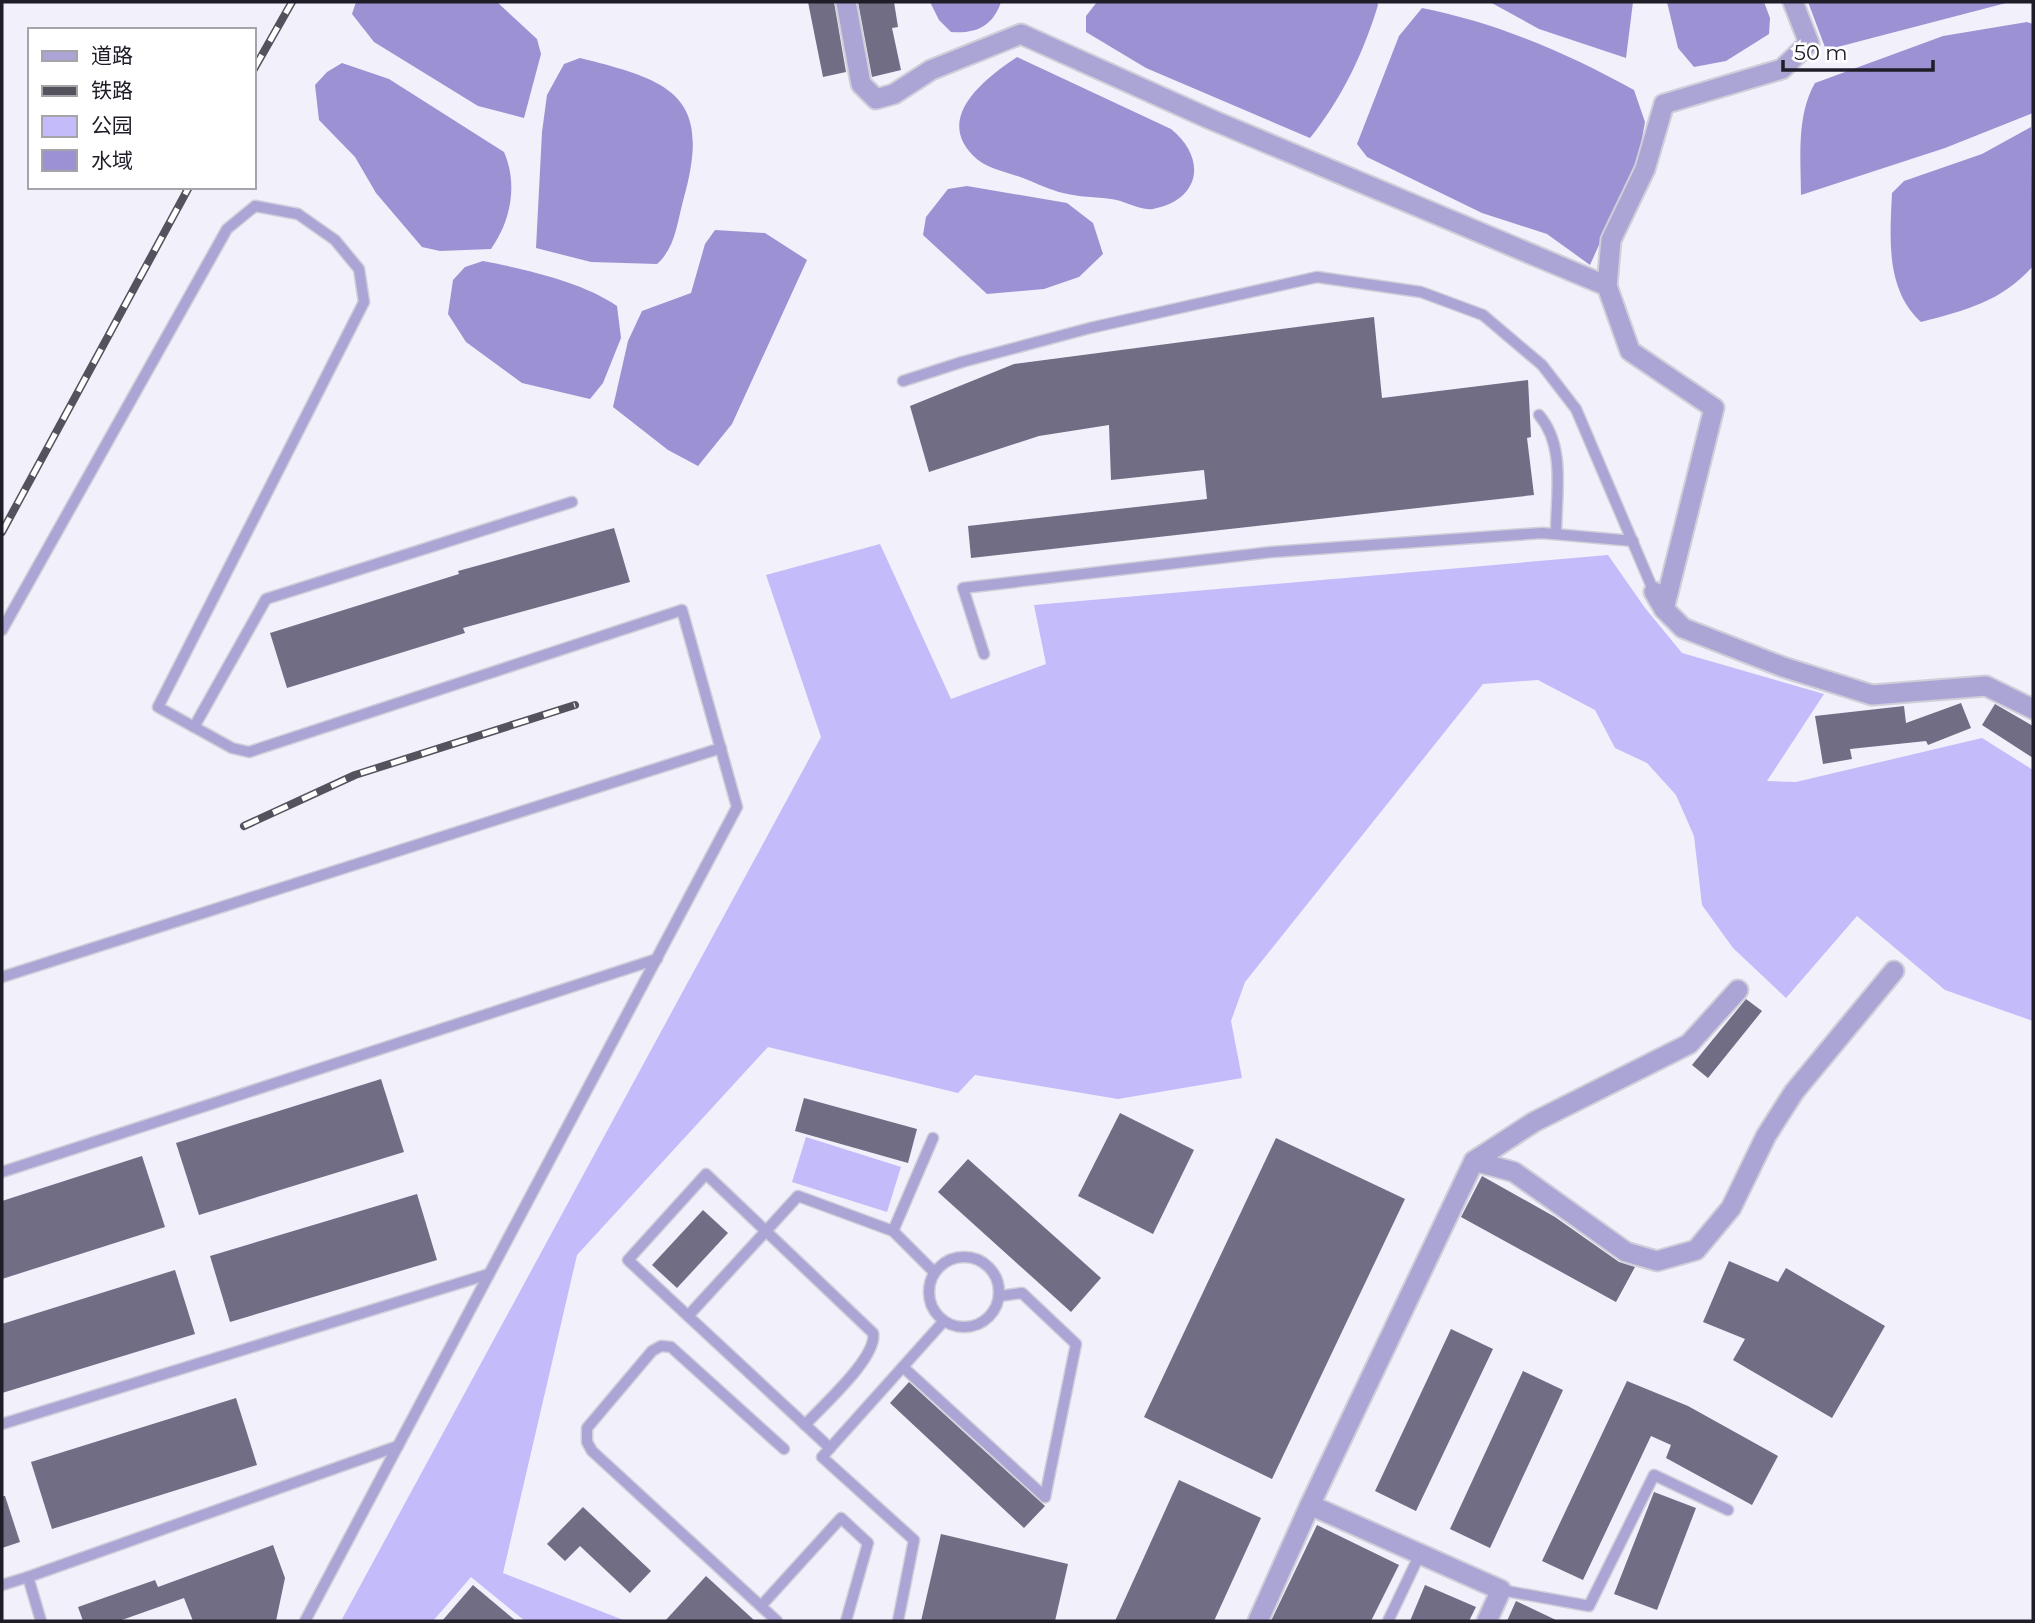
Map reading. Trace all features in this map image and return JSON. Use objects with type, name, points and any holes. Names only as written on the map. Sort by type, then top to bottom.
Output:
[{"type":"street","points":[[846,2],[861,84],[876,99],[894,94],[931,70],[1021,34],[1210,119],[1607,286]]},
{"type":"street","points":[[1793,2],[1809,43],[1782,69],[1664,104],[1645,169],[1611,240],[1607,286],[1630,351],[1714,408],[1659,601],[1683,628],[1783,667],[1872,695],[1986,685],[2033,709]]},
{"type":"street","points":[[1474,1161],[1514,1172],[1626,1252],[1657,1261],[1696,1250],[1731,1209],[1766,1136],[1794,1092],[1894,971]]},
{"type":"street","points":[[1258,1621],[1310,1505],[1474,1161],[1534,1122],[1689,1044],[1738,990]]},
{"type":"street","points":[[1310,1505],[1502,1590],[1487,1621]]},
{"type":"lane","points":[[2,630],[227,229],[255,206],[298,214],[335,240],[359,269],[365,302],[158,707],[232,748],[248,752],[682,610],[737,807],[305,1621]]},
{"type":"lane","points":[[903,381],[1090,328],[1317,277],[1421,292],[1483,315],[1542,365],[1576,409],[1659,601]]},
{"type":"lane","points":[[1539,415],[1547,424],[1557,447],[1556,534]]},
{"type":"lane","points":[[194,727],[266,599],[572,502]]},
{"type":"lane","points":[[984,654],[963,588],[1272,552],[1556,534],[1633,541]]},
{"type":"lane","points":[[2,977],[721,748]]},
{"type":"lane","points":[[2,1172],[657,959]]},
{"type":"lane","points":[[893,1231],[933,1138]]},
{"type":"lane","points":[[805,1424],[868,1356],[874,1340],[873,1333],[706,1174],[628,1261],[830,1448]]},
{"type":"lane","points":[[688,1316],[798,1196],[893,1231],[934,1272]]},
{"type":"lane","points":[[967,1257],[984,1263],[996,1278],[1000,1296],[993,1313],[979,1325],[961,1328],[943,1322],[932,1308],[928,1289],[934,1272],[949,1260],[967,1257]]},
{"type":"lane","points":[[2,1424],[489,1273]]},
{"type":"lane","points":[[903,1367],[1045,1497],[1076,1344],[1021,1293],[1000,1296]]},
{"type":"lane","points":[[898,1621],[914,1540],[822,1457],[943,1322]]},
{"type":"lane","points":[[777,1621],[592,1451],[587,1442],[587,1428],[652,1351],[661,1346],[671,1347],[784,1449]]},
{"type":"lane","points":[[2,1585],[398,1446]]},
{"type":"lane","points":[[1502,1590],[1589,1606],[1654,1475],[1728,1510]]},
{"type":"lane","points":[[761,1606],[841,1518],[868,1543],[846,1621]]},
{"type":"lane","points":[[1388,1621],[1420,1554]]},
{"type":"lane","points":[[28,1577],[41,1621]]},
{"type":"green space","points":[[880,544],[951,699],[1046,664],[1034,605],[1608,555],[1645,608],[1682,653],[1824,694],[1767,781],[1796,782],[1982,738],[2033,770],[2033,1021],[1945,990],[1857,916],[1786,998],[1733,948],[1702,905],[1694,836],[1676,795],[1647,763],[1615,748],[1595,710],[1538,680],[1483,684],[1245,982],[1231,1021],[1242,1078],[1118,1099],[975,1075],[958,1093],[768,1047],[577,1255],[503,1573],[626,1621],[525,1621],[471,1577],[433,1621],[341,1621],[821,737],[766,575]]},
{"type":"green space","points":[[806,1137],[901,1167],[887,1212],[792,1182]]},
{"type":"water","points":[[356,2],[497,2],[537,39],[541,54],[524,118],[478,106],[374,42],[352,14]]},
{"type":"water","points":[[930,2],[1001,2],[993,17],[982,27],[968,32],[951,32],[939,20]]},
{"type":"water","points":[[1097,2],[1377,2],[1378,5],[1366,41],[1350,75],[1310,138],[1146,68],[1086,32],[1086,16]]},
{"type":"water","points":[[1490,2],[1633,2],[1626,58],[1539,29]]},
{"type":"water","points":[[1667,2],[1764,2],[1770,18],[1769,34],[1726,61],[1694,67],[1678,48]]},
{"type":"water","points":[[1808,2],[2010,2],[1826,50]]},
{"type":"water","points":[[1422,8],[1477,22],[1531,41],[1634,90],[1645,122],[1639,155],[1590,265],[1547,234],[1482,213],[1367,157],[1357,144],[1399,36]]},
{"type":"water","points":[[2027,22],[2033,24],[2033,113],[1945,148],[1801,195],[1802,123],[1815,83],[1943,36]]},
{"type":"water","points":[[1017,57],[1171,129],[1183,140],[1194,165],[1194,177],[1181,197],[1153,209],[1137,207],[1116,200],[1058,192],[978,160],[965,145],[959,130],[961,116],[977,89]]},
{"type":"water","points":[[580,58],[640,75],[661,86],[678,99],[688,116],[693,138],[691,166],[674,235],[668,251],[657,264],[591,262],[536,248],[542,132],[547,95],[564,64]]},
{"type":"water","points":[[342,63],[389,79],[504,152],[511,177],[510,202],[503,227],[491,249],[440,251],[422,247],[376,193],[355,157],[319,120],[315,85],[327,72]]},
{"type":"water","points":[[2031,127],[2033,266],[2008,288],[1982,303],[1921,322],[1909,309],[1895,278],[1891,244],[1892,193],[1904,181],[1982,154]]},
{"type":"water","points":[[967,186],[1067,203],[1093,223],[1103,254],[1079,277],[1044,289],[987,294],[923,235],[926,217],[948,189]]},
{"type":"water","points":[[715,230],[765,233],[807,260],[732,424],[698,466],[668,450],[613,407],[628,341],[642,311],[691,293],[705,244]]},
{"type":"water","points":[[483,261],[570,283],[617,306],[621,338],[603,383],[590,399],[522,383],[466,342],[448,314],[453,280],[465,267]]},
{"type":"building","points":[[808,2],[834,2],[846,72],[823,77]]},
{"type":"building","points":[[858,2],[894,2],[898,27],[892,28],[901,70],[872,77]]},
{"type":"building","points":[[1374,317],[1382,398],[1528,380],[1531,437],[1527,438],[1534,495],[971,558],[968,526],[1207,499],[1204,470],[1111,480],[1109,425],[1039,436],[929,472],[910,406],[1014,364]]},
{"type":"building","points":[[614,528],[630,582],[463,628],[465,633],[287,688],[270,633],[459,574],[458,571]]},
{"type":"building","points":[[1961,703],[1971,728],[1928,745],[1926,741],[1850,749],[1852,759],[1823,764],[1815,716],[1904,706],[1906,723]]},
{"type":"building","points":[[1995,704],[2033,726],[2033,758],[1982,725]]},
{"type":"building","points":[[1746,999],[1762,1011],[1708,1078],[1692,1065]]},
{"type":"building","points":[[381,1079],[404,1152],[199,1215],[176,1143]]},
{"type":"building","points":[[804,1098],[917,1129],[908,1163],[795,1131]]},
{"type":"building","points":[[1120,1113],[1194,1150],[1153,1234],[1078,1196]]},
{"type":"building","points":[[1276,1138],[1405,1199],[1272,1479],[1144,1417]]},
{"type":"building","points":[[142,1156],[165,1227],[2,1279],[2,1201]]},
{"type":"building","points":[[968,1159],[1101,1278],[1071,1312],[938,1192]]},
{"type":"building","points":[[1482,1176],[1555,1217],[1619,1262],[1635,1267],[1616,1302],[1461,1217]]},
{"type":"building","points":[[417,1194],[437,1260],[230,1322],[210,1256]]},
{"type":"building","points":[[703,1210],[728,1233],[677,1288],[652,1265]]},
{"type":"building","points":[[1729,1261],[1778,1282],[1786,1268],[1885,1326],[1832,1418],[1733,1360],[1745,1339],[1703,1322]]},
{"type":"building","points":[[175,1270],[195,1334],[2,1393],[2,1324]]},
{"type":"building","points":[[1451,1329],[1493,1349],[1416,1511],[1375,1491]]},
{"type":"building","points":[[1523,1371],[1563,1390],[1490,1548],[1450,1529]]},
{"type":"building","points":[[1627,1381],[1688,1406],[1778,1456],[1752,1505],[1666,1458],[1671,1445],[1651,1436],[1583,1580],[1542,1561]]},
{"type":"building","points":[[909,1382],[1045,1506],[1024,1528],[890,1403]]},
{"type":"building","points":[[236,1398],[257,1465],[52,1529],[31,1462]]},
{"type":"building","points":[[1179,1480],[1261,1518],[1214,1621],[1115,1621]]},
{"type":"building","points":[[1654,1492],[1696,1508],[1657,1610],[1614,1594]]},
{"type":"building","points":[[2,1496],[5,1496],[20,1542],[2,1548]]},
{"type":"building","points":[[583,1507],[651,1571],[630,1593],[580,1546],[565,1561],[547,1544]]},
{"type":"building","points":[[1317,1525],[1399,1565],[1371,1621],[1271,1621]]},
{"type":"building","points":[[941,1534],[1068,1564],[1055,1621],[921,1621]]},
{"type":"building","points":[[273,1545],[285,1578],[276,1621],[193,1621],[184,1598],[119,1621],[83,1621],[78,1607],[155,1580],[158,1587]]},
{"type":"building","points":[[706,1576],[755,1621],[665,1621]]},
{"type":"building","points":[[473,1585],[516,1621],[442,1621]]},
{"type":"building","points":[[1425,1585],[1476,1607],[1469,1621],[1410,1621]]},
{"type":"building","points":[[1516,1601],[1558,1621],[1507,1621]]},
{"type":"railway","points":[[256,65],[292,2]]},
{"type":"railway","points":[[2,532],[188,189]]},
{"type":"railway","points":[[244,826],[355,775],[575,705]]}]
